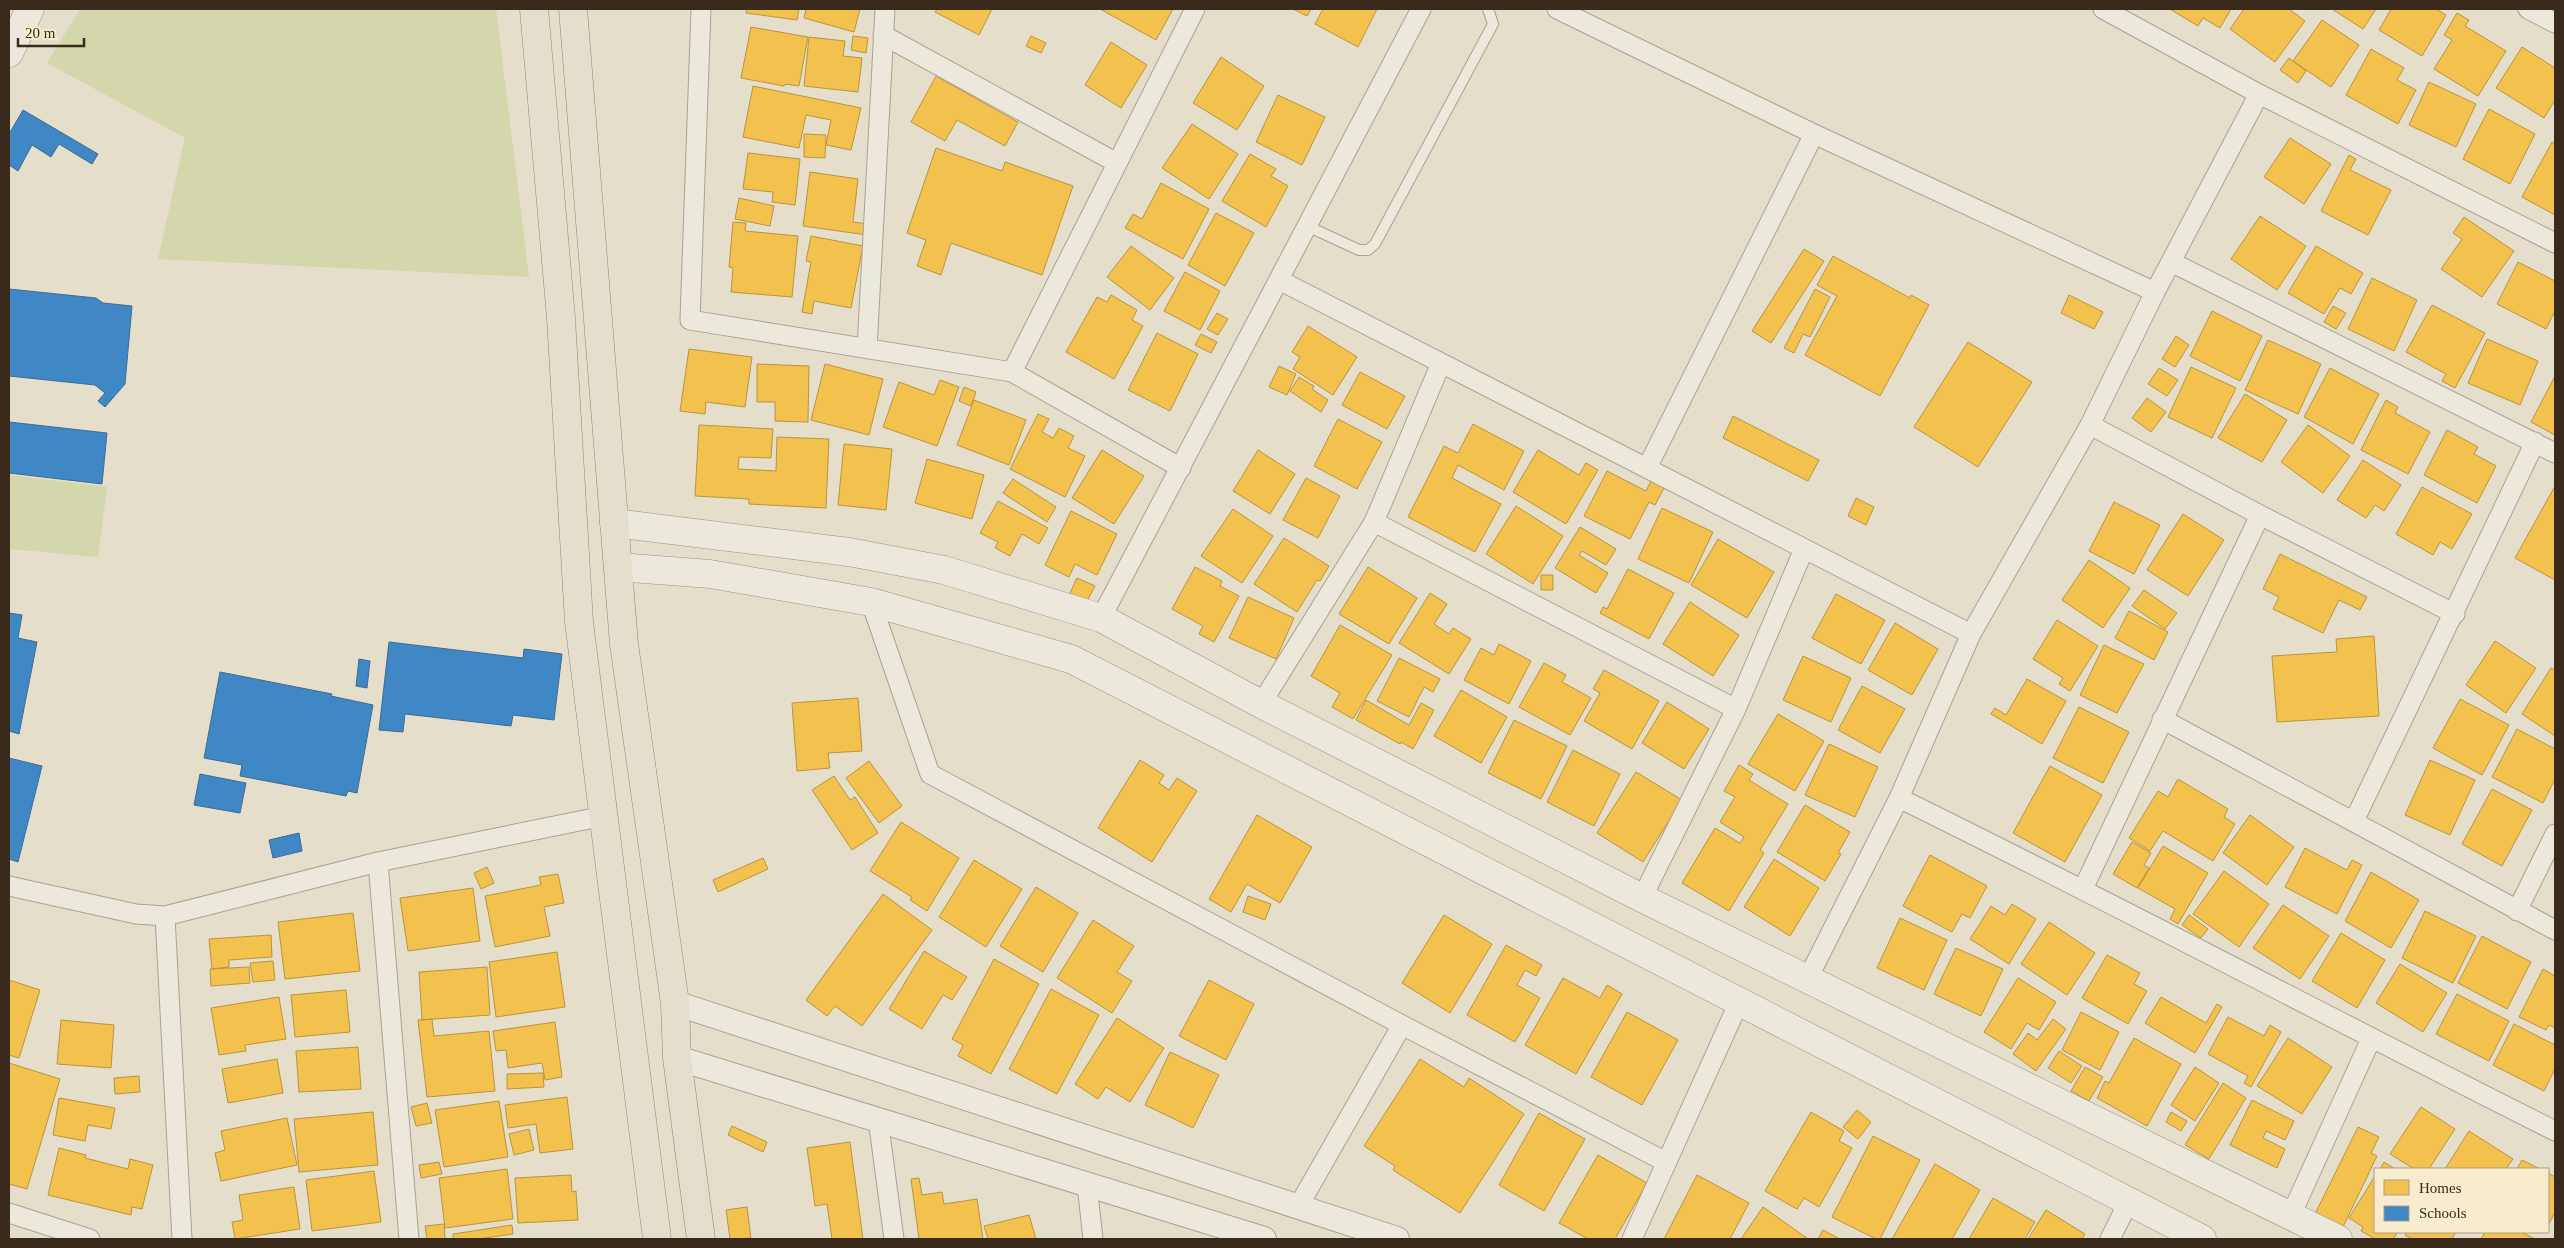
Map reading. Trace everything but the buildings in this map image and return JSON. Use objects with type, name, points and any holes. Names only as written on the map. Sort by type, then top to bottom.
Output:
[{"type":"main road","points":[[9,53],[30,9]]},
{"type":"main road","points":[[534,9],[561,318],[579,622],[657,1239]]},
{"type":"main road","points":[[573,9],[624,644],[675,1003],[678,1058],[701,1239]]},
{"type":"main road","points":[[614,523],[849,552],[944,570],[1101,618],[1261,704],[1642,898],[2338,1239]]},
{"type":"main road","points":[[618,567],[710,574],[871,602],[1071,660],[2202,1239]]},
{"type":"street","points":[[701,9],[690,320],[1012,372],[1181,468]]},
{"type":"street","points":[[867,349],[884,9]]},
{"type":"street","points":[[1012,372],[1195,9]]},
{"type":"street","points":[[1101,618],[1421,9]]},
{"type":"street","points":[[1557,9],[1814,134],[2155,292]]},
{"type":"street","points":[[2103,9],[2259,94],[2555,244]]},
{"type":"street","points":[[2528,9],[2555,23]]},
{"type":"street","points":[[883,36],[1117,163]]},
{"type":"street","points":[[1807,980],[1899,798],[1971,634],[2090,425],[2155,292],[2259,94]]},
{"type":"street","points":[[1646,468],[1814,134]]},
{"type":"street","points":[[2171,262],[2555,453]]},
{"type":"street","points":[[1279,280],[1971,634]]},
{"type":"street","points":[[1261,704],[1374,522],[1441,364]]},
{"type":"street","points":[[2090,425],[2260,515],[2455,614]]},
{"type":"street","points":[[2354,821],[2455,614],[2535,442]]},
{"type":"street","points":[[2083,889],[2260,515]]},
{"type":"street","points":[[1374,522],[1736,709]]},
{"type":"street","points":[[1642,898],[1736,709],[1804,549]]},
{"type":"street","points":[[871,602],[930,774],[1402,1025],[1666,1162]]},
{"type":"street","points":[[2162,720],[2555,930]]},
{"type":"street","points":[[1899,798],[2083,889],[2372,1039],[2555,1131]]},
{"type":"street","points":[[9,886],[136,914],[165,916],[378,862],[604,816]]},
{"type":"street","points":[[2517,911],[2555,834]]},
{"type":"street","points":[[378,862],[409,1239]]},
{"type":"street","points":[[165,916],[182,1239]]},
{"type":"street","points":[[1632,1239],[1739,1002]]},
{"type":"street","points":[[675,1003],[1397,1239]]},
{"type":"street","points":[[1298,1207],[1402,1025]]},
{"type":"street","points":[[2291,1215],[2372,1039]]},
{"type":"street","points":[[678,1058],[1087,1186],[1264,1239]]},
{"type":"street","points":[[878,1120],[894,1239]]},
{"type":"street","points":[[1087,1186],[1093,1239]]},
{"type":"street","points":[[2110,1239],[2129,1201]]},
{"type":"street","points":[[9,1213],[67,1236],[90,1239]]},
{"type":"lane","points":[[1307,226],[1359,250],[1368,250],[1375,244],[1493,24],[1488,9]]},
{"type":"green space","points":[[80,9],[496,9],[529,277],[158,259],[185,138],[47,63]]},
{"type":"green space","points":[[9,475],[107,487],[98,557],[9,549]]}]
